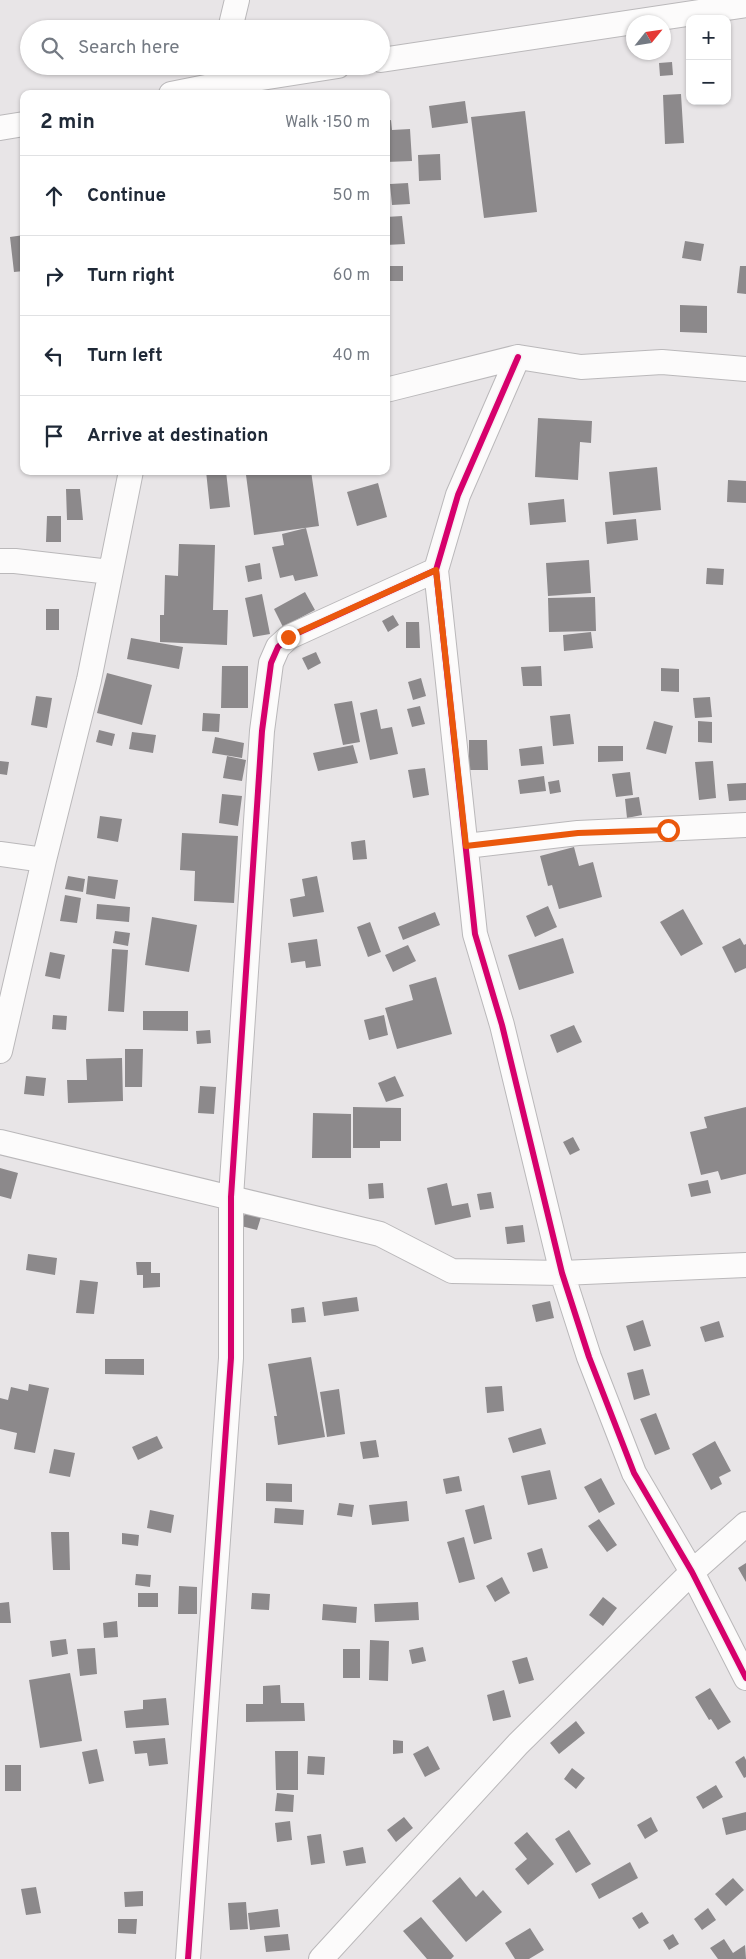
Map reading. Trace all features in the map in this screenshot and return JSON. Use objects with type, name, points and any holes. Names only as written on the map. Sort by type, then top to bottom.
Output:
[{"type":"street","points":[[232,20],[238,0]]},
{"type":"street","points":[[390,59],[746,5]]},
{"type":"street","points":[[186,90],[217,82],[270,75]]},
{"type":"street","points":[[0,128],[20,125]]},
{"type":"street","points":[[390,389],[518,357],[581,367],[662,362],[746,369]]},
{"type":"street","points":[[518,357],[458,495],[436,570],[475,934],[502,1025],[562,1272],[589,1357],[634,1472],[692,1572],[746,1678]]},
{"type":"street","points":[[0,1052],[44,860],[89,680],[130,475]]},
{"type":"street","points":[[0,562],[15,561],[110,572]]},
{"type":"street","points":[[188,1959],[231,1358],[231,1197],[262,731],[270,662],[278,647],[288,637],[436,570]]},
{"type":"street","points":[[466,846],[578,833],[746,825]]},
{"type":"street","points":[[0,854],[44,860]]},
{"type":"street","points":[[0,1142],[380,1234],[452,1270],[562,1272],[746,1266]]},
{"type":"street","points":[[321,1959],[518,1744],[692,1572],[746,1524]]},
{"type":"building","points":[[672,62],[673,75],[660,76],[659,63]]},
{"type":"building","points":[[681,94],[684,143],[665,144],[663,95]]},
{"type":"building","points":[[465,101],[468,123],[432,128],[429,106]]},
{"type":"building","points":[[525,111],[537,212],[484,218],[471,117]]},
{"type":"building","points":[[390,120],[392,130],[410,129],[412,161],[390,162]]},
{"type":"building","points":[[440,154],[441,180],[419,181],[418,155]]},
{"type":"building","points":[[408,183],[410,204],[392,205],[390,184]]},
{"type":"building","points":[[402,216],[405,244],[390,245],[390,217]]},
{"type":"building","points":[[20,236],[20,271],[14,272],[10,237]]},
{"type":"building","points":[[685,241],[704,244],[701,261],[682,258]]},
{"type":"building","points":[[390,266],[403,266],[403,281],[390,281]]},
{"type":"building","points":[[740,266],[746,266],[746,294],[737,293]]},
{"type":"building","points":[[680,305],[707,306],[707,333],[680,332]]},
{"type":"building","points":[[538,418],[592,421],[591,443],[580,442],[578,480],[535,477]]},
{"type":"building","points":[[657,467],[661,510],[613,515],[609,472]]},
{"type":"building","points":[[206,475],[226,475],[230,507],[210,509]]},
{"type":"building","points":[[246,475],[312,475],[319,526],[254,535]]},
{"type":"building","points":[[728,480],[746,481],[746,503],[727,502]]},
{"type":"building","points":[[378,483],[387,517],[357,526],[347,492]]},
{"type":"building","points":[[66,489],[80,489],[83,520],[67,520]]},
{"type":"building","points":[[564,499],[566,522],[530,525],[528,503]]},
{"type":"building","points":[[47,516],[61,516],[61,542],[46,542]]},
{"type":"building","points":[[636,519],[638,540],[607,544],[605,522]]},
{"type":"building","points":[[306,528],[318,576],[295,581],[293,575],[280,578],[272,547],[284,545],[282,534]]},
{"type":"building","points":[[179,544],[215,545],[213,610],[228,610],[227,645],[160,642],[160,615],[164,615],[165,575],[178,576]]},
{"type":"building","points":[[589,560],[591,593],[548,596],[546,563]]},
{"type":"building","points":[[260,563],[262,579],[248,582],[245,566]]},
{"type":"building","points":[[707,568],[724,569],[723,585],[706,584]]},
{"type":"building","points":[[305,592],[315,610],[283,627],[274,609]]},
{"type":"building","points":[[262,594],[270,634],[253,637],[245,598]]},
{"type":"building","points":[[595,597],[596,631],[549,632],[548,598]]},
{"type":"building","points":[[46,609],[59,609],[59,630],[46,630]]},
{"type":"building","points":[[393,615],[399,625],[388,632],[382,621]]},
{"type":"building","points":[[406,622],[419,622],[420,648],[406,648]]},
{"type":"building","points":[[591,632],[593,648],[564,651],[563,635]]},
{"type":"building","points":[[131,638],[183,647],[179,669],[127,659]]},
{"type":"building","points":[[316,652],[321,663],[308,670],[302,658]]},
{"type":"building","points":[[222,666],[248,666],[248,708],[221,708]]},
{"type":"building","points":[[541,666],[542,686],[523,686],[521,667]]},
{"type":"building","points":[[661,668],[679,669],[679,692],[661,691]]},
{"type":"building","points":[[107,673],[152,685],[142,725],[97,713]]},
{"type":"building","points":[[421,678],[426,696],[413,700],[408,682]]},
{"type":"building","points":[[36,696],[52,698],[47,728],[31,725]]},
{"type":"building","points":[[710,697],[712,717],[695,718],[693,698]]},
{"type":"building","points":[[352,701],[360,742],[343,745],[334,704]]},
{"type":"building","points":[[420,706],[425,724],[412,727],[407,709]]},
{"type":"building","points":[[377,709],[381,729],[392,727],[398,754],[370,760],[360,713]]},
{"type":"building","points":[[203,713],[220,714],[219,732],[202,731]]},
{"type":"building","points":[[570,714],[574,744],[553,746],[550,716]]},
{"type":"building","points":[[654,721],[673,726],[666,754],[646,749]]},
{"type":"building","points":[[698,721],[712,722],[712,743],[698,742]]},
{"type":"building","points":[[99,730],[115,734],[112,746],[96,742]]},
{"type":"building","points":[[132,732],[156,735],[153,753],[129,749]]},
{"type":"building","points":[[215,737],[244,743],[242,758],[212,753]]},
{"type":"building","points":[[469,740],[487,740],[488,770],[469,770]]},
{"type":"building","points":[[353,745],[358,763],[318,771],[313,753]]},
{"type":"building","points":[[542,746],[544,764],[521,766],[519,749]]},
{"type":"building","points":[[598,746],[623,746],[623,761],[598,762]]},
{"type":"building","points":[[227,756],[246,760],[242,781],[223,778]]},
{"type":"building","points":[[0,761],[9,762],[7,775],[0,774]]},
{"type":"building","points":[[713,761],[716,798],[699,800],[695,762]]},
{"type":"building","points":[[425,768],[429,795],[413,798],[408,770]]},
{"type":"building","points":[[630,772],[633,795],[616,797],[612,774]]},
{"type":"building","points":[[544,776],[546,791],[520,794],[518,780]]},
{"type":"building","points":[[559,780],[561,792],[550,794],[548,782]]},
{"type":"building","points":[[746,783],[746,800],[729,801],[727,784]]},
{"type":"building","points":[[222,794],[242,796],[238,826],[219,823]]},
{"type":"building","points":[[639,797],[642,815],[627,818],[625,799]]},
{"type":"building","points":[[100,816],[122,819],[118,842],[97,838]]},
{"type":"building","points":[[182,833],[238,836],[234,903],[194,901],[195,871],[180,870]]},
{"type":"building","points":[[365,840],[367,859],[353,860],[351,842]]},
{"type":"building","points":[[574,847],[579,866],[593,862],[602,897],[559,909],[552,885],[548,886],[540,856]]},
{"type":"building","points":[[68,876],[85,879],[83,892],[65,889]]},
{"type":"building","points":[[88,876],[118,880],[115,899],[86,894]]},
{"type":"building","points":[[317,876],[324,912],[293,917],[290,899],[305,896],[302,879]]},
{"type":"building","points":[[65,895],[81,898],[77,923],[60,921]]},
{"type":"building","points":[[97,904],[130,907],[129,922],[96,919]]},
{"type":"building","points":[[548,906],[557,927],[535,937],[526,916]]},
{"type":"building","points":[[683,909],[703,944],[681,956],[660,922]]},
{"type":"building","points":[[435,912],[440,925],[403,940],[398,927]]},
{"type":"building","points":[[152,917],[197,925],[189,972],[145,965]]},
{"type":"building","points":[[370,922],[381,952],[368,957],[357,927]]},
{"type":"building","points":[[115,931],[130,933],[128,946],[113,943]]},
{"type":"building","points":[[563,938],[574,973],[519,990],[508,955]]},
{"type":"building","points":[[740,938],[744,945],[746,944],[746,968],[735,973],[722,947]]},
{"type":"building","points":[[317,939],[321,966],[306,968],[305,961],[291,963],[288,943]]},
{"type":"building","points":[[408,945],[416,961],[393,972],[385,955]]},
{"type":"building","points":[[112,949],[128,950],[124,1012],[108,1011]]},
{"type":"building","points":[[50,952],[65,955],[60,979],[45,976]]},
{"type":"building","points":[[436,977],[452,1034],[397,1049],[385,1008],[413,1000],[409,985]]},
{"type":"building","points":[[143,1011],[188,1011],[188,1031],[143,1030]]},
{"type":"building","points":[[53,1015],[67,1016],[66,1030],[52,1029]]},
{"type":"building","points":[[384,1015],[388,1035],[369,1040],[364,1020]]},
{"type":"building","points":[[574,1025],[582,1042],[557,1053],[550,1035]]},
{"type":"building","points":[[210,1030],[211,1043],[197,1044],[196,1031]]},
{"type":"building","points":[[125,1049],[143,1049],[142,1087],[125,1087]]},
{"type":"building","points":[[122,1058],[123,1101],[68,1103],[67,1080],[87,1080],[86,1059]]},
{"type":"building","points":[[26,1076],[46,1078],[44,1096],[24,1094]]},
{"type":"building","points":[[395,1076],[404,1096],[386,1102],[378,1083]]},
{"type":"building","points":[[200,1086],[216,1087],[214,1114],[198,1113]]},
{"type":"building","points":[[353,1107],[401,1108],[401,1141],[380,1141],[380,1148],[353,1148]]},
{"type":"building","points":[[746,1107],[746,1174],[721,1180],[718,1171],[701,1175],[690,1132],[707,1128],[704,1117]]},
{"type":"building","points":[[313,1113],[351,1114],[351,1158],[312,1158]]},
{"type":"building","points":[[573,1137],[580,1150],[570,1155],[563,1142]]},
{"type":"building","points":[[0,1168],[18,1173],[11,1199],[0,1196]]},
{"type":"building","points":[[708,1180],[711,1193],[691,1197],[688,1184]]},
{"type":"building","points":[[383,1183],[384,1198],[369,1199],[368,1184]]},
{"type":"building","points":[[447,1183],[452,1206],[468,1203],[471,1217],[435,1225],[427,1188]]},
{"type":"building","points":[[491,1192],[494,1208],[480,1210],[477,1194]]},
{"type":"building","points":[[245,1213],[261,1217],[257,1230],[241,1226]]},
{"type":"building","points":[[523,1225],[525,1242],[507,1244],[505,1227]]},
{"type":"building","points":[[28,1254],[57,1258],[55,1275],[26,1270]]},
{"type":"building","points":[[136,1262],[151,1262],[151,1273],[160,1273],[160,1287],[143,1288],[143,1275],[137,1275]]},
{"type":"building","points":[[80,1280],[98,1282],[94,1314],[76,1313]]},
{"type":"building","points":[[357,1297],[359,1311],[324,1316],[322,1302]]},
{"type":"building","points":[[550,1301],[554,1318],[536,1322],[532,1305]]},
{"type":"building","points":[[304,1307],[306,1322],[292,1323],[291,1309]]},
{"type":"building","points":[[643,1320],[651,1346],[634,1351],[626,1326]]},
{"type":"building","points":[[719,1321],[724,1337],[705,1342],[700,1327]]},
{"type":"building","points":[[311,1357],[325,1437],[278,1445],[274,1416],[277,1416],[268,1364]]},
{"type":"building","points":[[105,1359],[144,1359],[144,1375],[105,1374]]},
{"type":"building","points":[[643,1369],[650,1395],[634,1400],[627,1373]]},
{"type":"building","points":[[29,1384],[49,1388],[35,1453],[14,1449],[17,1433],[0,1429],[0,1398],[8,1400],[11,1387],[28,1391]]},
{"type":"building","points":[[502,1386],[504,1411],[487,1413],[485,1387]]},
{"type":"building","points":[[339,1389],[345,1434],[327,1437],[320,1392]]},
{"type":"building","points":[[656,1413],[670,1449],[655,1455],[640,1419]]},
{"type":"building","points":[[541,1428],[546,1444],[513,1453],[508,1438]]},
{"type":"building","points":[[157,1436],[163,1448],[138,1460],[132,1447]]},
{"type":"building","points":[[376,1440],[379,1457],[363,1459],[360,1442]]},
{"type":"building","points":[[715,1441],[731,1471],[719,1477],[722,1484],[711,1490],[692,1454]]},
{"type":"building","points":[[54,1449],[75,1453],[70,1477],[49,1473]]},
{"type":"building","points":[[550,1470],[557,1499],[528,1505],[521,1476]]},
{"type":"building","points":[[459,1476],[462,1491],[446,1494],[443,1479]]},
{"type":"building","points":[[601,1478],[615,1504],[599,1513],[584,1487]]},
{"type":"building","points":[[266,1483],[292,1484],[292,1502],[266,1501]]},
{"type":"building","points":[[407,1501],[409,1521],[372,1525],[369,1505]]},
{"type":"building","points":[[339,1503],[354,1505],[352,1517],[337,1515]]},
{"type":"building","points":[[484,1505],[492,1539],[474,1544],[465,1510]]},
{"type":"building","points":[[275,1508],[304,1510],[303,1525],[274,1523]]},
{"type":"building","points":[[150,1510],[174,1515],[171,1533],[147,1528]]},
{"type":"building","points":[[599,1519],[617,1545],[607,1552],[588,1526]]},
{"type":"building","points":[[51,1532],[69,1532],[70,1570],[53,1570]]},
{"type":"building","points":[[122,1533],[139,1535],[138,1546],[122,1544]]},
{"type":"building","points":[[464,1537],[475,1579],[459,1583],[447,1542]]},
{"type":"building","points":[[542,1548],[548,1568],[533,1572],[527,1553]]},
{"type":"building","points":[[746,1563],[746,1582],[738,1568]]},
{"type":"building","points":[[136,1574],[151,1575],[150,1587],[135,1585]]},
{"type":"building","points":[[502,1577],[510,1593],[495,1602],[486,1586]]},
{"type":"building","points":[[179,1586],[197,1587],[197,1614],[178,1614]]},
{"type":"building","points":[[138,1593],[158,1593],[158,1607],[138,1607]]},
{"type":"building","points":[[252,1593],[270,1594],[269,1610],[251,1609]]},
{"type":"building","points":[[603,1597],[617,1608],[603,1626],[589,1615]]},
{"type":"building","points":[[9,1602],[11,1623],[0,1623],[0,1603]]},
{"type":"building","points":[[418,1602],[419,1620],[375,1622],[374,1604]]},
{"type":"building","points":[[323,1604],[357,1607],[356,1623],[322,1620]]},
{"type":"building","points":[[117,1621],[118,1637],[104,1638],[103,1623]]},
{"type":"building","points":[[66,1639],[68,1654],[52,1657],[50,1641]]},
{"type":"building","points":[[370,1640],[389,1641],[388,1681],[369,1680]]},
{"type":"building","points":[[423,1647],[426,1661],[412,1664],[409,1650]]},
{"type":"building","points":[[95,1648],[97,1674],[80,1676],[77,1649]]},
{"type":"building","points":[[343,1649],[360,1649],[360,1678],[343,1678]]},
{"type":"building","points":[[527,1657],[534,1680],[519,1684],[512,1661]]},
{"type":"building","points":[[70,1673],[82,1741],[40,1748],[29,1680]]},
{"type":"building","points":[[280,1685],[281,1703],[304,1703],[305,1721],[246,1722],[246,1704],[263,1704],[263,1686]]},
{"type":"building","points":[[710,1688],[731,1722],[718,1730],[711,1719],[709,1720],[695,1697]]},
{"type":"building","points":[[504,1690],[511,1717],[493,1721],[487,1695]]},
{"type":"building","points":[[166,1698],[169,1725],[126,1728],[124,1711],[143,1709],[143,1700]]},
{"type":"building","points":[[576,1721],[585,1733],[559,1754],[550,1743]]},
{"type":"building","points":[[165,1738],[168,1764],[149,1766],[147,1753],[135,1754],[133,1741]]},
{"type":"building","points":[[393,1740],[403,1741],[403,1753],[393,1754]]},
{"type":"building","points":[[428,1746],[440,1769],[425,1777],[413,1754]]},
{"type":"building","points":[[97,1749],[104,1781],[89,1784],[82,1752]]},
{"type":"building","points":[[275,1751],[298,1751],[298,1790],[276,1790]]},
{"type":"building","points":[[308,1756],[325,1757],[324,1775],[307,1774]]},
{"type":"building","points":[[744,1756],[746,1760],[746,1777],[744,1778],[735,1762]]},
{"type":"building","points":[[5,1765],[21,1765],[21,1791],[5,1791]]},
{"type":"building","points":[[572,1768],[585,1778],[576,1789],[564,1779]]},
{"type":"building","points":[[716,1785],[723,1797],[703,1809],[696,1797]]},
{"type":"building","points":[[277,1793],[294,1795],[293,1812],[275,1811]]},
{"type":"building","points":[[746,1812],[746,1830],[726,1835],[722,1818]]},
{"type":"building","points":[[404,1817],[413,1828],[396,1842],[387,1830]]},
{"type":"building","points":[[651,1817],[658,1831],[645,1839],[637,1825]]},
{"type":"building","points":[[290,1821],[292,1840],[277,1842],[275,1823]]},
{"type":"building","points":[[569,1830],[591,1864],[576,1873],[555,1839]]},
{"type":"building","points":[[527,1832],[554,1864],[528,1885],[515,1869],[527,1859],[514,1843]]},
{"type":"building","points":[[321,1834],[325,1863],[311,1865],[307,1836]]},
{"type":"building","points":[[363,1847],[366,1863],[346,1866],[343,1851]]},
{"type":"building","points":[[630,1862],[638,1878],[599,1899],[591,1884]]},
{"type":"building","points":[[460,1877],[476,1897],[483,1890],[502,1912],[466,1942],[432,1901]]},
{"type":"building","points":[[733,1878],[744,1890],[726,1906],[715,1894]]},
{"type":"building","points":[[36,1887],[41,1913],[26,1915],[21,1889]]},
{"type":"building","points":[[143,1891],[143,1906],[125,1907],[124,1892]]},
{"type":"building","points":[[246,1902],[248,1929],[230,1930],[228,1903]]},
{"type":"building","points":[[708,1908],[716,1920],[702,1930],[694,1919]]},
{"type":"building","points":[[278,1909],[280,1927],[250,1930],[248,1913]]},
{"type":"building","points":[[642,1912],[649,1923],[639,1929],[632,1918]]},
{"type":"building","points":[[421,1917],[454,1956],[451,1959],[427,1959],[403,1931]]},
{"type":"building","points":[[118,1919],[137,1919],[136,1934],[118,1933]]},
{"type":"building","points":[[530,1928],[544,1950],[529,1959],[515,1959],[505,1943]]},
{"type":"building","points":[[288,1934],[290,1950],[266,1952],[264,1936]]},
{"type":"building","points":[[673,1934],[679,1944],[669,1950],[663,1940]]},
{"type":"building","points":[[724,1939],[733,1953],[745,1945],[746,1959],[718,1959],[710,1948]]},
{"type":"cycle path","points":[[518,357],[458,495],[436,570],[475,934],[502,1025],[562,1273],[589,1357],[634,1473],[692,1572],[746,1678]]},
{"type":"cycle path","points":[[188,1959],[231,1358],[231,1197],[262,731],[271,663],[278,647],[289,637],[436,570]]},
{"type":"route","points":[[288,637],[436,570],[466,846],[578,833],[668,830]]}]
